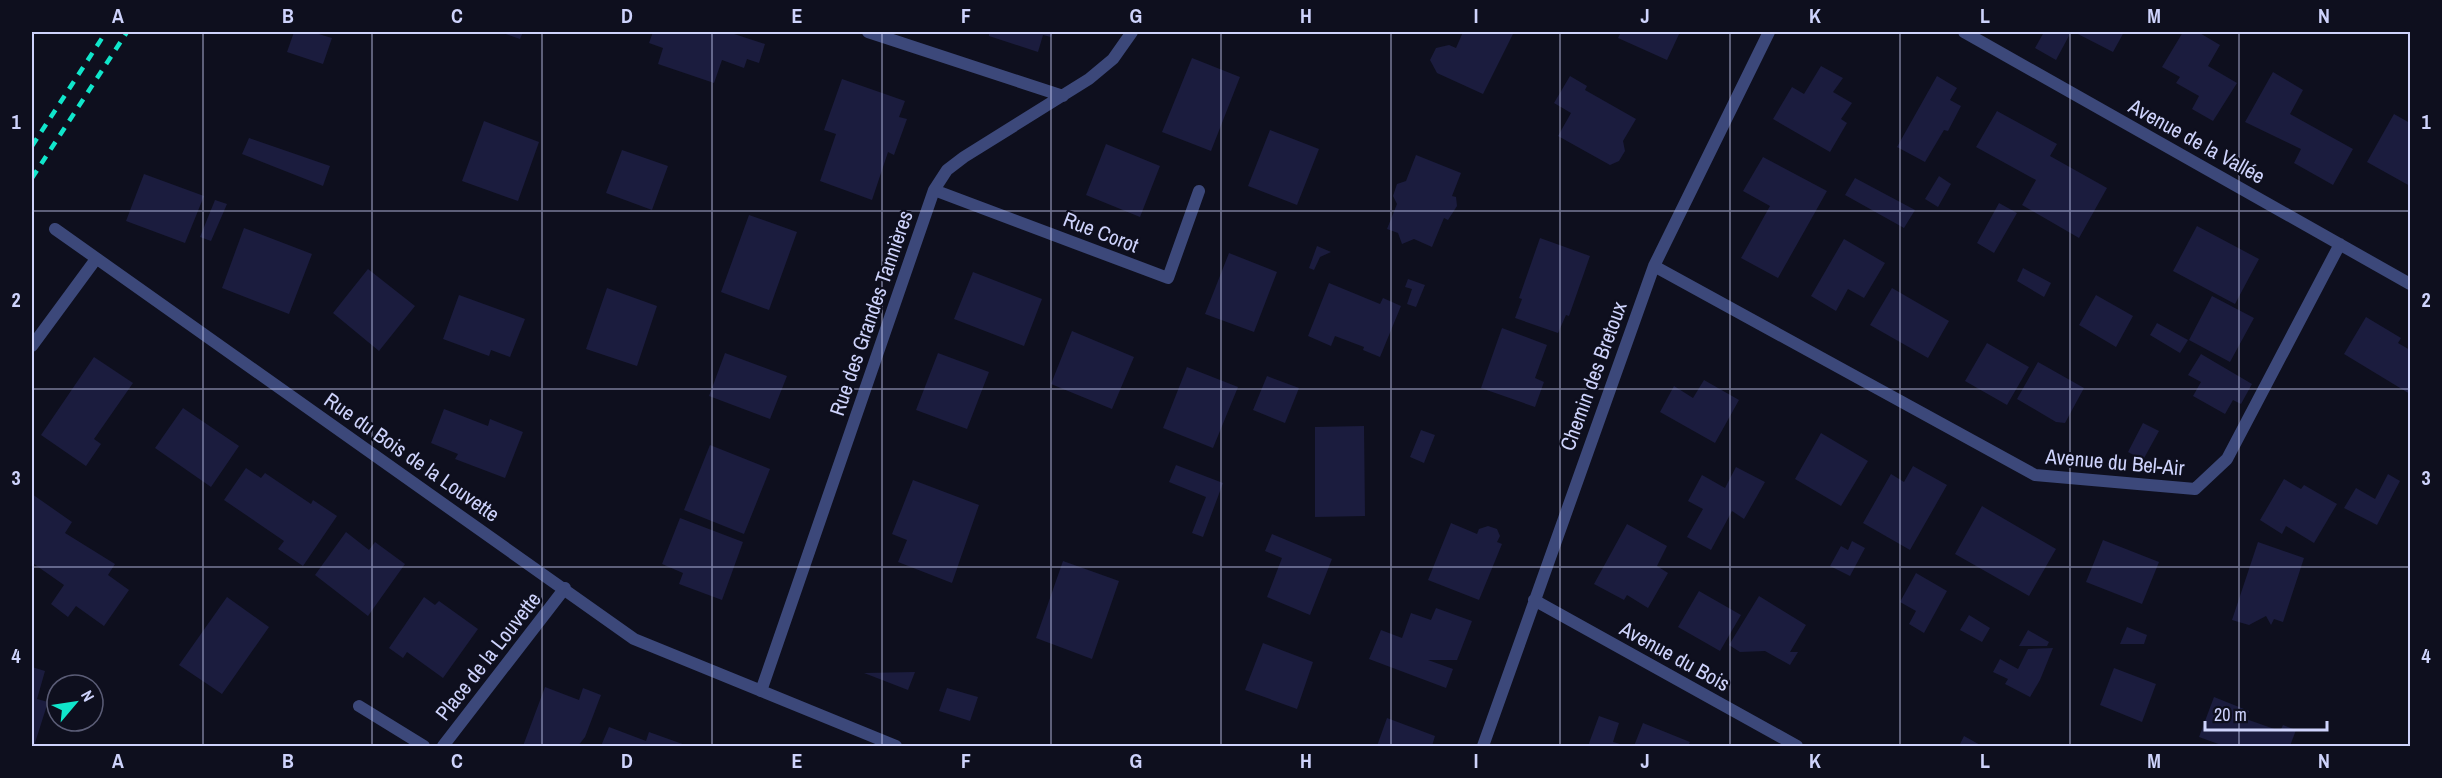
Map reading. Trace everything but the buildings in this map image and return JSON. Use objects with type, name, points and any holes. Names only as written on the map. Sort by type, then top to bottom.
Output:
[{"type":"street","points":[[868,32],[1063,96]]},
{"type":"street","name":"Rue des Grandes Tannières","points":[[761,691],[934,190],[947,170],[964,157],[1089,79],[1113,59],[1132,32]]},
{"type":"street","name":"Chemin des Bretoux","points":[[1483,747],[1654,266],[1769,32]]},
{"type":"street","name":"Avenue de la Vallée","points":[[1964,32],[2410,284]]},
{"type":"street","name":"Rue Corot","points":[[934,190],[1168,278],[1199,191]]},
{"type":"street","name":"Rue du Bois de la Louvette","points":[[55,229],[634,639],[896,747]]},
{"type":"street","name":"Avenue du Bel-Air","points":[[1654,266],[2035,475],[2195,489],[2227,459],[2340,244]]},
{"type":"street","points":[[32,346],[96,258]]},
{"type":"street","name":"Place de la Louvette","points":[[442,747],[565,588]]},
{"type":"street","name":"Avenue du Bois","points":[[1534,600],[1797,747]]},
{"type":"street","points":[[359,706],[424,747]]},
{"type":"railway","points":[[32,146],[106,32]]},
{"type":"railway","points":[[32,178],[127,32]]}]
